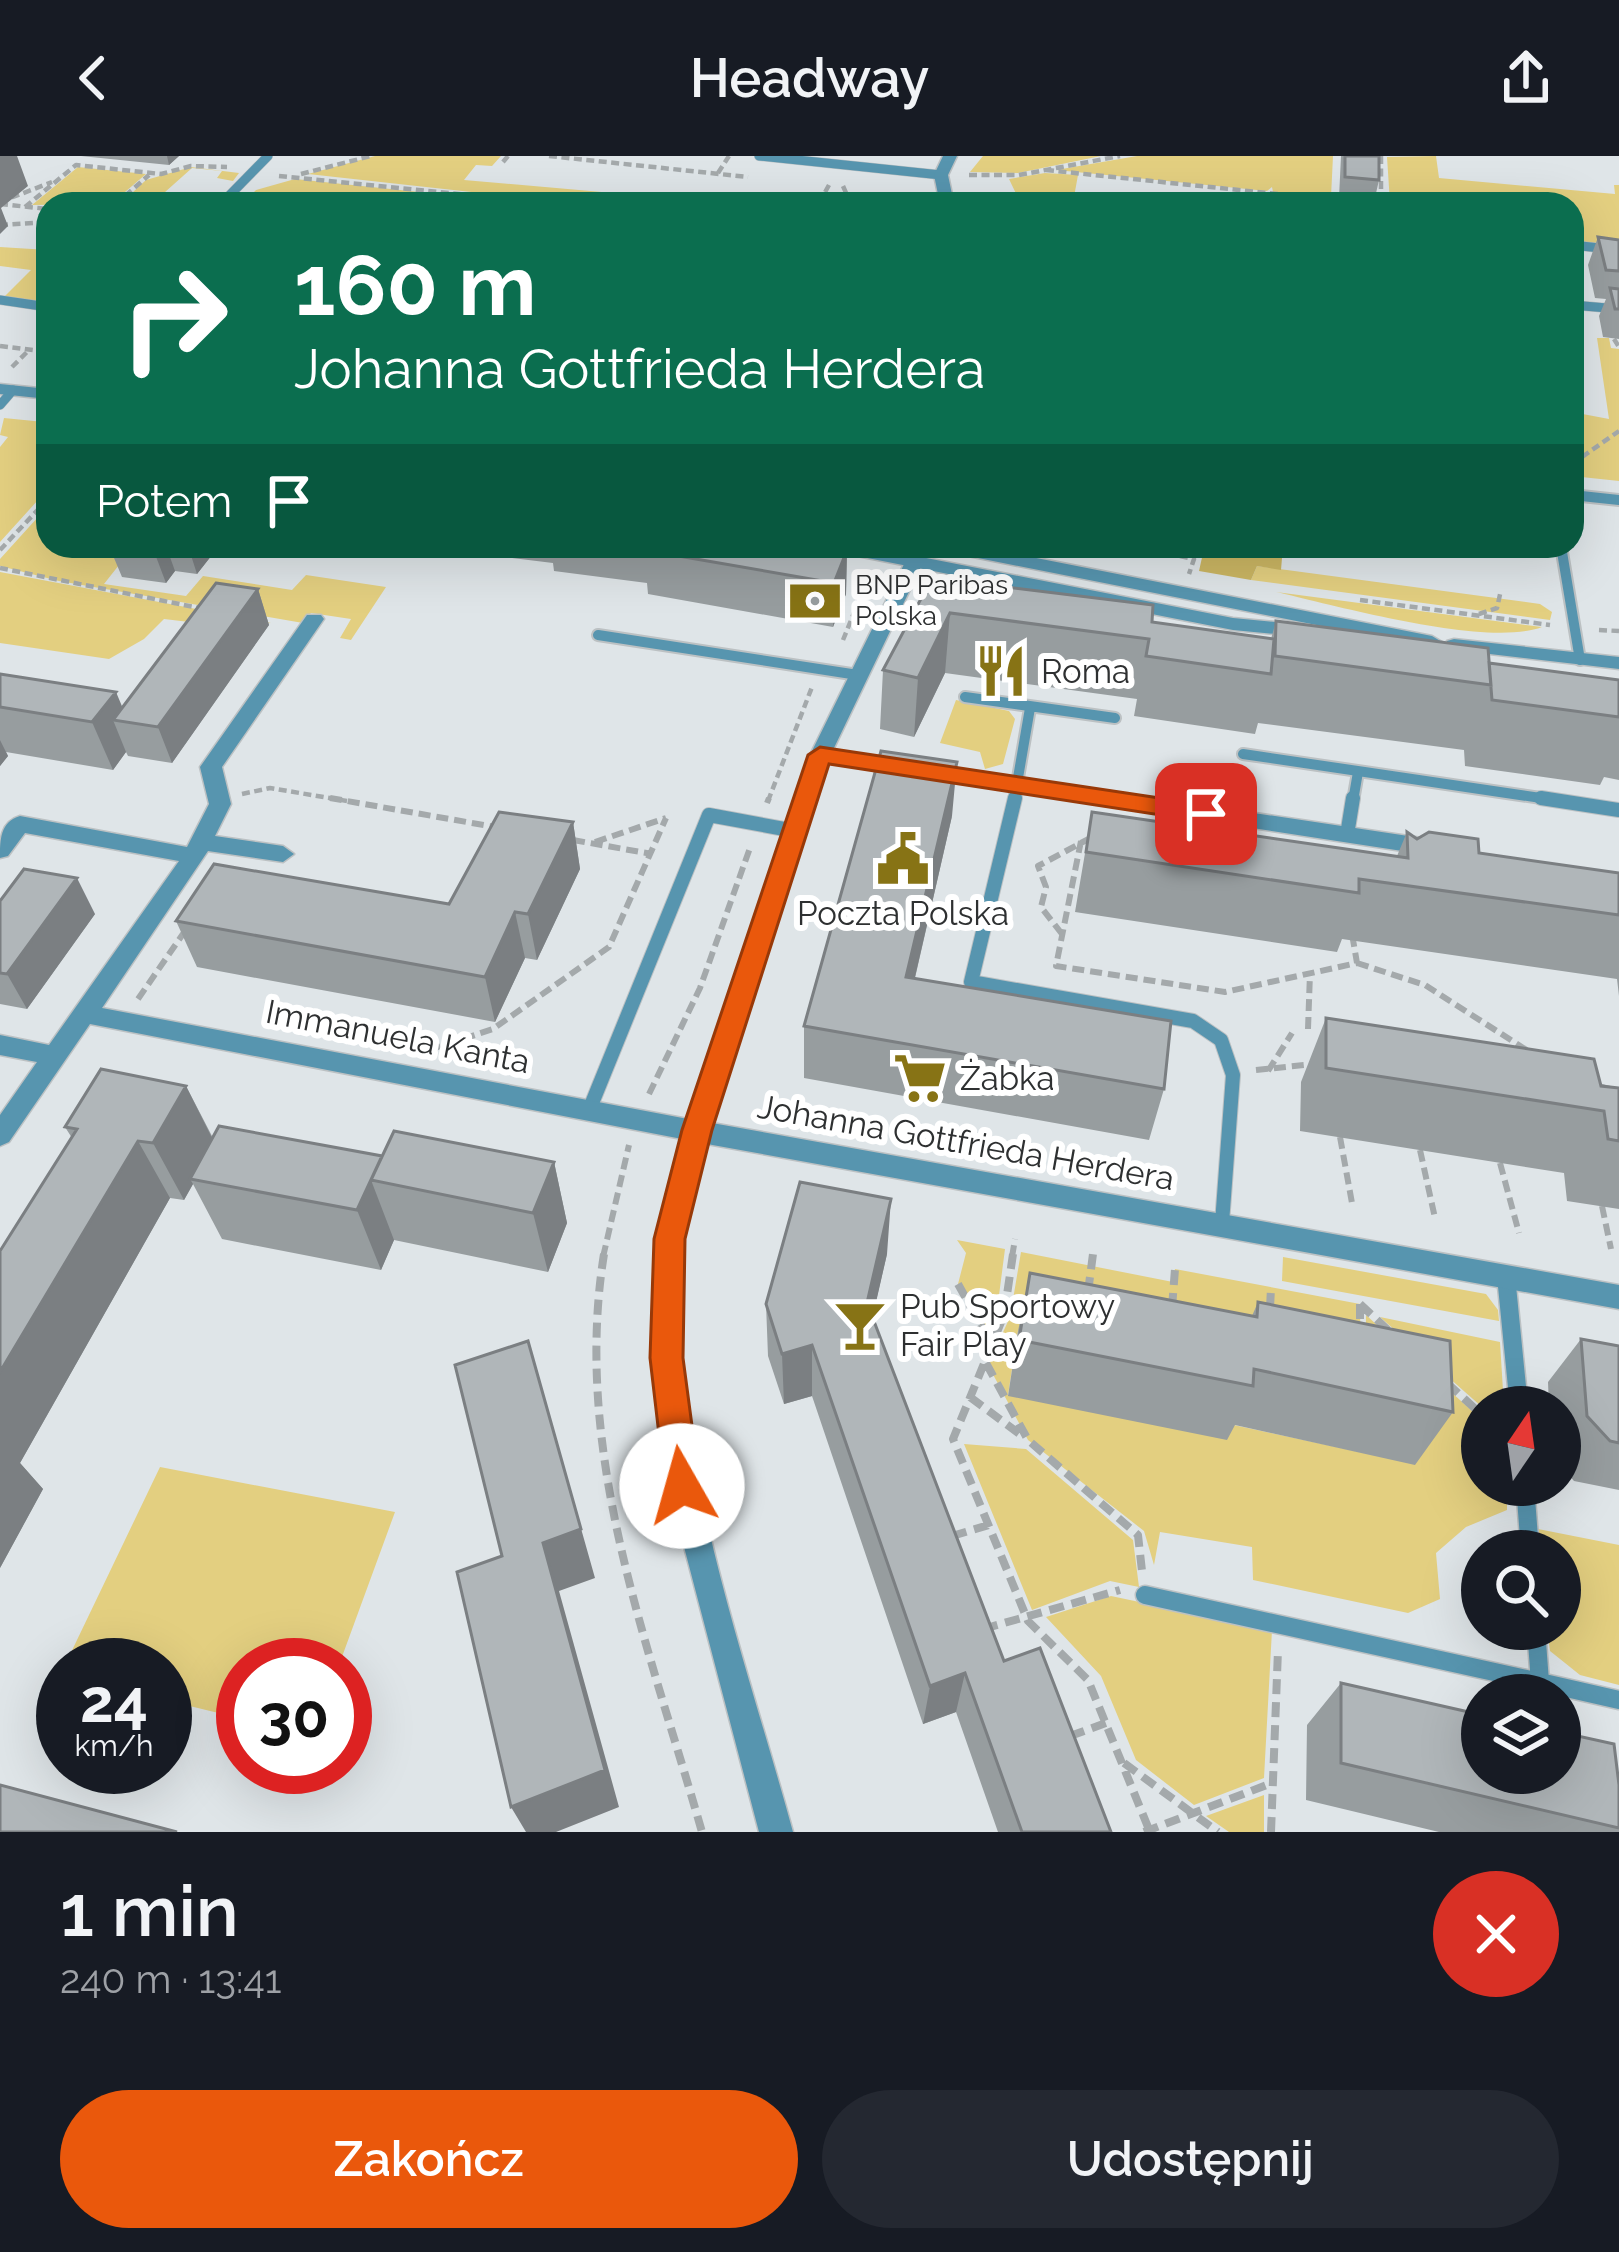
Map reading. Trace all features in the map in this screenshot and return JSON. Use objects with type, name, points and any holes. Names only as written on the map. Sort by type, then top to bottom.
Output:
[{"type":"street","points":[[944,192],[941,175],[950,156]]},
{"type":"street","points":[[776,1832],[682,1486],[667,1358],[670,1239],[697,1130],[820,755],[916,558]]},
{"type":"street","points":[[936,558],[1233,624],[1619,663]]},
{"type":"street","points":[[1008,558],[1432,642]]},
{"type":"street","points":[[0,1136],[198,849],[219,800],[212,767],[314,619]]},
{"type":"street","points":[[820,755],[1347,835],[1394,847],[1462,852]]},
{"type":"street","points":[[0,850],[20,824],[198,849],[283,854]]},
{"type":"street","name":"Immanuela Kanta","points":[[86,1014],[697,1130]]},
{"type":"street","points":[[0,1045],[57,1056]]},
{"type":"street","name":"Johanna Gottfrieda Herdera","points":[[697,1130],[1619,1297]]},
{"type":"lane","points":[[234,192],[268,156]]},
{"type":"lane","points":[[759,156],[941,175]]},
{"type":"lane","points":[[1584,246],[1619,250]]},
{"type":"lane","points":[[0,300],[36,305]]},
{"type":"lane","points":[[1584,306],[1619,309]]},
{"type":"lane","points":[[0,405],[7,390]]},
{"type":"lane","points":[[1584,496],[1619,500]]},
{"type":"lane","points":[[1563,558],[1580,660]]},
{"type":"lane","points":[[598,635],[857,675]]},
{"type":"lane","points":[[965,697],[1114,718]]},
{"type":"lane","points":[[1030,708],[1018,785],[971,982],[1193,1021],[1221,1040],[1230,1066]]},
{"type":"lane","points":[[1243,754],[1619,810]]},
{"type":"lane","points":[[1347,835],[1358,772]]},
{"type":"lane","points":[[590,1108],[709,815],[795,831]]},
{"type":"lane","name":"Johanna Gottfrieda Herdera","points":[[1222,1223],[1230,1066]]},
{"type":"lane","points":[[1506,1276],[1517,1386]]},
{"type":"lane","points":[[1145,1595],[1505,1674]]},
{"type":"lane","points":[[1581,1691],[1619,1700]]},
{"type":"path","points":[[239,187],[370,156]]},
{"type":"path","points":[[543,165],[549,156],[589,158],[626,167],[759,178]]},
{"type":"path","points":[[718,173],[729,156]]},
{"type":"path","points":[[941,175],[1019,175],[1120,156]]},
{"type":"path","points":[[1379,192],[1381,156]]},
{"type":"path","points":[[581,169],[589,158]]},
{"type":"path","points":[[44,192],[76,165],[151,173],[190,166],[234,167]]},
{"type":"path","points":[[1046,170],[1261,192]]},
{"type":"path","points":[[702,180],[707,172]]},
{"type":"path","points":[[130,192],[151,173]]},
{"type":"path","points":[[252,173],[444,192]]},
{"type":"path","points":[[742,185],[747,177]]},
{"type":"path","points":[[0,203],[56,182]]},
{"type":"path","points":[[809,183],[861,188]]},
{"type":"path","points":[[825,192],[829,185]]},
{"type":"path","points":[[843,186],[846,192]]},
{"type":"path","points":[[26,207],[36,199]]},
{"type":"path","points":[[0,203],[36,208]]},
{"type":"path","points":[[29,222],[36,217]]},
{"type":"path","points":[[0,225],[36,222]]},
{"type":"path","points":[[1614,339],[1619,347]]},
{"type":"path","points":[[0,346],[36,351]]},
{"type":"path","points":[[12,367],[29,350]]},
{"type":"path","points":[[1584,456],[1619,431]]},
{"type":"path","points":[[0,550],[36,512]]},
{"type":"path","points":[[1141,565],[1144,558]]},
{"type":"path","points":[[1173,571],[1189,574],[1194,559],[1189,558]]},
{"type":"path","points":[[0,568],[218,611]]},
{"type":"path","points":[[833,652],[842,643],[862,593],[858,579]]},
{"type":"path","points":[[1474,616],[1497,608],[1501,590]]},
{"type":"path","points":[[1343,598],[1619,631]]},
{"type":"path","points":[[763,812],[816,677]]},
{"type":"path","points":[[219,800],[270,788],[510,829]]},
{"type":"path","points":[[420,1053],[493,1028],[609,947],[666,818],[590,843]]},
{"type":"path","points":[[1062,934],[1041,907],[1046,887],[1038,866],[1081,841],[1112,830]]},
{"type":"path","points":[[642,1108],[700,988],[755,834]]},
{"type":"path","points":[[570,840],[652,854]]},
{"type":"path","points":[[1081,841],[1056,967],[1225,992],[1357,963],[1380,967],[1463,1006],[1541,1060]]},
{"type":"path","points":[[130,1011],[189,927]]},
{"type":"path","points":[[1352,930],[1357,963]]},
{"type":"path","points":[[1308,1029],[1310,973]]},
{"type":"path","points":[[1268,1071],[1292,1034]]},
{"type":"path","points":[[1230,1066],[1268,1071],[1329,1061]]},
{"type":"path","points":[[632,1137],[598,1275],[597,1410],[608,1495],[702,1832]]},
{"type":"path","points":[[1340,1137],[1352,1203]]},
{"type":"path","points":[[1420,1150],[1435,1217]]},
{"type":"path","points":[[1500,1163],[1519,1233]]},
{"type":"path","points":[[1602,1206],[1611,1249]]},
{"type":"path","points":[[1015,1239],[1004,1315],[953,1438],[1026,1616],[1088,1679],[1148,1831],[1272,1783]]},
{"type":"path","points":[[1086,1305],[1093,1254]]},
{"type":"path","points":[[1171,1321],[1175,1269]]},
{"type":"path","points":[[958,1284],[992,1346]]},
{"type":"path","points":[[1270,1327],[1271,1288]]},
{"type":"path","points":[[1360,1342],[1360,1304],[1404,1344]]},
{"type":"path","points":[[985,1361],[1030,1442]]},
{"type":"path","points":[[1435,1372],[1461,1395]]},
{"type":"path","points":[[968,1633],[1113,1588],[1145,1595],[1138,1535],[970,1396]]},
{"type":"path","points":[[934,1541],[989,1525]]},
{"type":"path","points":[[1271,1832],[1279,1634]]},
{"type":"path","points":[[1478,1668],[1478,1674]]},
{"type":"path","points":[[1067,1737],[1106,1723]]},
{"type":"path","points":[[1121,1760],[1218,1832]]},
{"type":"shaded area","points":[[375,156],[501,156],[492,166],[476,165],[464,180],[601,192],[472,192],[308,174]]},
{"type":"shaded area","points":[[983,156],[1101,156],[1018,173],[970,172]]},
{"type":"shaded area","points":[[1137,156],[1333,156],[1331,192],[1273,192],[1272,187],[1267,191],[1056,170]]},
{"type":"shaded area","points":[[1436,156],[1439,178],[1615,194],[1614,185],[1619,185],[1619,246],[1584,243],[1584,192],[1389,192],[1387,157]]},
{"type":"shaded area","points":[[78,167],[146,174],[125,192],[48,192]]},
{"type":"shaded area","points":[[191,167],[239,173],[233,181],[217,178],[222,171],[192,168],[165,192],[133,192],[146,180]]},
{"type":"shaded area","points":[[1045,173],[1078,175],[1075,192],[1015,192],[1009,179]]},
{"type":"shaded area","points":[[295,179],[420,192],[254,192]]},
{"type":"shaded area","points":[[0,247],[36,249],[36,301],[4,297],[31,270],[0,266]]},
{"type":"shaded area","points":[[1597,338],[1609,338],[1611,348],[1619,349],[1619,481],[1584,477],[1584,414],[1609,419]]},
{"type":"shaded area","points":[[4,418],[36,421],[36,502],[0,542],[0,447],[8,437],[0,435]]},
{"type":"shaded area","points":[[36,519],[36,558],[125,558],[104,584],[186,596],[203,576],[292,590],[306,575],[386,587],[351,640],[340,638],[351,619],[311,613],[303,623],[59,581],[0,566],[0,559]]},
{"type":"shaded area","points":[[1202,558],[1282,558],[1281,570],[1257,566],[1251,580],[1199,571]]},
{"type":"shaded area","points":[[1257,566],[1540,604],[1552,612],[1550,620],[1251,580]]},
{"type":"shaded area","points":[[0,572],[271,623],[223,626],[164,619],[144,639],[109,659],[0,643]]},
{"type":"shaded area","points":[[1276,592],[1542,627],[1517,632],[1450,629]]},
{"type":"shaded area","points":[[956,700],[1009,711],[1015,719],[1003,764],[985,769],[980,752],[940,743]]},
{"type":"shaded area","points":[[957,1240],[1005,1249],[998,1303],[985,1333],[958,1284],[966,1253]]},
{"type":"shaded area","points":[[1021,1252],[1173,1282],[1175,1269],[1360,1304],[1361,1385],[1018,1331],[1008,1395],[1229,1424],[1415,1464],[1365,1382],[1366,1315],[1461,1401],[1461,1506],[1507,1506],[1507,1510],[1461,1530],[1436,1553],[1440,1599],[1408,1613],[1253,1580],[1252,1547],[1160,1532],[1154,1565],[1144,1531],[1028,1440],[988,1365],[1010,1317]]},
{"type":"shaded area","points":[[1283,1257],[1486,1294],[1498,1310],[1499,1321],[1282,1281]]},
{"type":"shaded area","points":[[1380,1317],[1500,1342],[1503,1386],[1461,1388]]},
{"type":"shaded area","points":[[964,1444],[1026,1449],[1133,1540],[1139,1587],[1110,1581],[1032,1610]]},
{"type":"shaded area","points":[[160,1467],[395,1512],[349,1638],[216,1638],[216,1712],[192,1707],[192,1638],[78,1638]]},
{"type":"shaded area","points":[[1581,1537],[1619,1545],[1619,1685],[1581,1675],[1550,1651],[1581,1650]]},
{"type":"shaded area","points":[[1111,1596],[1272,1630],[1264,1778],[1194,1805],[1136,1760],[1101,1676],[1046,1617]]},
{"type":"shaded area","points":[[1264,1795],[1264,1832],[1229,1832],[1206,1816]]},
{"type":"building","points":[[1345,156],[1379,156],[1379,180],[1345,177]]},
{"type":"building","points":[[1598,237],[1619,240],[1619,271],[1606,270]]},
{"type":"building","points":[[1610,288],[1619,289],[1619,309],[1615,309]]},
{"type":"building","points":[[690,558],[844,558],[834,583]]},
{"type":"building","points":[[932,578],[1153,605],[1152,622],[1274,639],[1271,674],[1146,656],[1149,639],[950,613],[918,678],[883,670]]},
{"type":"building","points":[[216,583],[258,589],[158,727],[113,720]]},
{"type":"building","points":[[1276,621],[1488,648],[1491,685],[1275,656]]},
{"type":"building","points":[[1489,663],[1619,680],[1619,717],[1492,700]]},
{"type":"building","points":[[0,674],[116,692],[92,722],[0,707]]},
{"type":"building","points":[[881,751],[957,762],[906,977],[1171,1021],[1164,1089],[804,1026]]},
{"type":"building","points":[[499,812],[573,822],[528,914],[515,912],[485,977],[176,921],[214,864],[449,904]]},
{"type":"building","points":[[1092,812],[1408,858],[1407,832],[1417,839],[1429,832],[1478,839],[1479,853],[1619,873],[1619,915],[1359,879],[1359,893],[1086,852]]},
{"type":"building","points":[[24,869],[77,878],[7,974],[0,973],[0,901]]},
{"type":"building","points":[[1326,1018],[1594,1059],[1601,1086],[1619,1088],[1619,1141],[1608,1139],[1604,1111],[1326,1068]]},
{"type":"building","points":[[101,1069],[186,1086],[153,1143],[138,1141],[0,1372],[0,1251],[77,1129],[65,1127]]},
{"type":"building","points":[[219,1126],[382,1156],[357,1210],[190,1179]]},
{"type":"building","points":[[394,1131],[554,1162],[533,1213],[371,1180]]},
{"type":"building","points":[[800,1182],[891,1199],[867,1303],[1004,1661],[1040,1648],[1111,1832],[1022,1832],[965,1673],[930,1686],[812,1345],[782,1354],[766,1304]]},
{"type":"building","points":[[1030,1273],[1257,1317],[1258,1302],[1450,1341],[1453,1412],[1254,1369],[1253,1386],[1019,1340]]},
{"type":"building","points":[[1581,1339],[1619,1346],[1619,1443],[1610,1441],[1587,1416]]},
{"type":"building","points":[[528,1341],[581,1529],[543,1543],[605,1770],[511,1807],[457,1572],[502,1556],[455,1365]]},
{"type":"building","points":[[1341,1683],[1461,1710],[1461,1791],[1341,1763]]},
{"type":"building","points":[[1581,1737],[1614,1744],[1619,1828],[1474,1794],[1581,1794]]},
{"type":"building","points":[[0,1785],[177,1832],[0,1832]]},
{"type":"place","name":"BNP Paribas Polska","points":[[815,601]]},
{"type":"place","name":"Roma","points":[[1001,671]]},
{"type":"place","name":"Poczta Polska","points":[[903,859]]},
{"type":"place","name":"Żabka","points":[[920,1078]]},
{"type":"place","name":"Pub Sportowy Fair Play","points":[[860,1325]]},
{"type":"route","points":[[682,1486],[667,1358],[670,1239],[697,1130],[820,755],[1206,814]]}]
